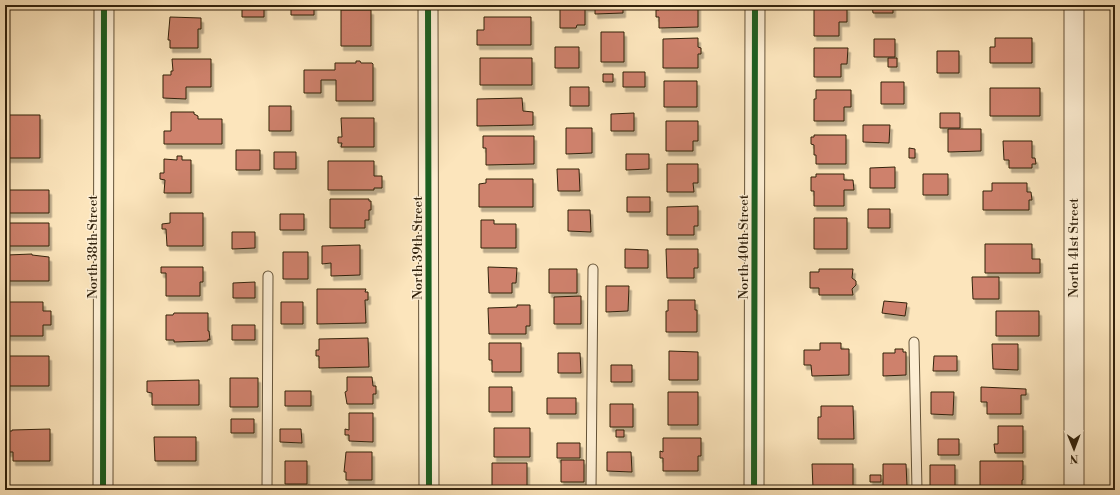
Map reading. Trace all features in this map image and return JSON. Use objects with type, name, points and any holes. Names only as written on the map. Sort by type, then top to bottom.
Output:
[{"type":"street","name":"North 38th Street","points":[[104,5],[104,490]]},
{"type":"street","name":"North 39th Street","points":[[428,5],[429,490]]},
{"type":"street","name":"North 40th Street","points":[[754,490],[755,5]]},
{"type":"street","name":"North 41st Street","points":[[1074,5],[1074,490]]},
{"type":"lane","points":[[591,490],[593,269]]},
{"type":"lane","points":[[267,490],[268,276]]},
{"type":"lane","points":[[914,342],[918,490]]},
{"type":"building","points":[[242,5],[264,5],[264,17],[242,17]]},
{"type":"building","points":[[291,5],[314,5],[314,15],[291,15]]},
{"type":"building","points":[[560,5],[592,5],[592,7],[585,7],[585,25],[577,25],[576,28],[560,28]]},
{"type":"building","points":[[595,5],[623,5],[623,13],[595,14]]},
{"type":"building","points":[[659,5],[698,5],[698,27],[659,28],[659,17],[656,17],[656,10],[659,10]]},
{"type":"building","points":[[872,5],[893,5],[893,13],[873,13]]},
{"type":"building","points":[[814,6],[847,7],[847,22],[839,22],[839,36],[814,36]]},
{"type":"building","points":[[341,10],[371,10],[371,46],[341,46]]},
{"type":"building","points":[[170,17],[201,18],[201,29],[198,29],[198,48],[170,48],[170,40],[168,40]]},
{"type":"building","points":[[484,17],[531,17],[531,45],[477,45],[477,30],[484,30]]},
{"type":"building","points":[[601,32],[624,32],[624,62],[601,62]]},
{"type":"building","points":[[698,38],[698,47],[701,48],[701,54],[698,54],[698,68],[663,68],[663,39]]},
{"type":"building","points":[[995,38],[1032,38],[1032,63],[990,63],[990,47],[995,47]]},
{"type":"building","points":[[874,39],[895,39],[895,57],[874,57]]},
{"type":"building","points":[[555,47],[579,47],[579,68],[555,68]]},
{"type":"building","points":[[814,48],[848,48],[847,64],[841,64],[841,77],[814,77]]},
{"type":"building","points":[[937,51],[959,51],[959,73],[937,73]]},
{"type":"building","points":[[480,58],[532,58],[532,85],[480,85]]},
{"type":"building","points":[[888,58],[897,58],[897,67],[888,67]]},
{"type":"building","points":[[172,59],[211,59],[211,87],[186,87],[186,99],[163,98],[163,75],[171,75],[171,71],[173,71]]},
{"type":"building","points":[[356,61],[373,64],[373,101],[336,101],[336,80],[321,80],[321,93],[304,93],[304,70],[335,70],[335,63],[356,63]]},
{"type":"building","points":[[623,72],[645,72],[645,87],[623,87]]},
{"type":"building","points":[[603,74],[613,74],[613,82],[603,82]]},
{"type":"building","points":[[664,81],[697,81],[697,107],[664,107]]},
{"type":"building","points":[[881,82],[904,82],[904,104],[881,104]]},
{"type":"building","points":[[570,87],[589,87],[589,106],[570,106]]},
{"type":"building","points":[[990,88],[1040,88],[1040,116],[990,116]]},
{"type":"building","points":[[816,90],[851,90],[851,107],[844,107],[844,121],[814,121],[814,99],[816,99]]},
{"type":"building","points":[[522,98],[523,111],[533,112],[533,125],[477,126],[477,99]]},
{"type":"building","points":[[269,106],[291,106],[291,131],[269,131]]},
{"type":"building","points":[[171,112],[194,112],[194,114],[198,116],[198,119],[222,119],[222,144],[164,144],[164,131],[171,131]]},
{"type":"building","points":[[634,113],[634,131],[611,131],[611,114]]},
{"type":"building","points":[[940,113],[960,113],[960,128],[940,128]]},
{"type":"building","points":[[6,115],[40,115],[40,158],[6,158]]},
{"type":"building","points":[[341,118],[374,118],[374,147],[341,147],[342,143],[338,143],[338,137],[342,137]]},
{"type":"building","points":[[666,121],[698,121],[698,141],[693,141],[693,151],[666,151]]},
{"type":"building","points":[[863,125],[890,125],[889,143],[863,142]]},
{"type":"building","points":[[566,128],[592,128],[592,153],[566,154]]},
{"type":"building","points":[[948,129],[981,129],[981,151],[948,152]]},
{"type":"building","points":[[814,135],[846,135],[846,164],[816,164],[814,145],[811,144],[811,137],[814,137]]},
{"type":"building","points":[[483,136],[534,136],[534,164],[486,165],[486,148],[483,148]]},
{"type":"building","points":[[1003,141],[1032,141],[1032,158],[1035,158],[1036,164],[1032,164],[1032,168],[1009,168],[1009,160],[1004,160]]},
{"type":"building","points":[[909,148],[915,149],[915,158],[909,158]]},
{"type":"building","points":[[236,150],[260,150],[260,170],[236,170]]},
{"type":"building","points":[[274,152],[296,152],[296,169],[274,169]]},
{"type":"building","points":[[626,154],[649,154],[649,169],[626,170]]},
{"type":"building","points":[[177,156],[182,156],[182,160],[191,160],[191,193],[164,193],[165,180],[160,179],[160,173],[164,173],[164,159],[177,160]]},
{"type":"building","points":[[328,161],[374,161],[374,176],[382,176],[382,188],[374,188],[374,190],[328,190]]},
{"type":"building","points":[[667,164],[698,164],[698,183],[693,183],[694,192],[667,192]]},
{"type":"building","points":[[895,167],[895,188],[870,188],[870,168]]},
{"type":"building","points":[[557,169],[579,169],[580,191],[558,191]]},
{"type":"building","points":[[816,174],[844,174],[844,180],[853,180],[854,190],[844,190],[844,206],[814,206],[814,191],[811,191],[811,177],[816,177]]},
{"type":"building","points":[[923,174],[948,174],[948,195],[923,195]]},
{"type":"building","points":[[486,179],[533,179],[533,207],[479,207],[479,184],[486,183]]},
{"type":"building","points":[[992,183],[1027,183],[1027,192],[1031,192],[1032,200],[1029,200],[1029,210],[983,210],[983,191],[992,191]]},
{"type":"building","points":[[49,190],[49,213],[8,213],[8,203],[5,203],[5,191]]},
{"type":"building","points":[[627,197],[650,197],[650,212],[627,212]]},
{"type":"building","points":[[330,199],[369,199],[369,201],[371,201],[371,210],[369,210],[369,220],[365,220],[365,228],[330,228]]},
{"type":"building","points":[[698,206],[698,226],[694,226],[694,235],[667,235],[667,207]]},
{"type":"building","points":[[868,209],[890,209],[890,228],[868,228]]},
{"type":"building","points":[[568,210],[590,210],[591,232],[568,231]]},
{"type":"building","points":[[170,213],[203,213],[203,246],[167,246],[166,229],[162,229],[162,224],[170,223]]},
{"type":"building","points":[[280,214],[304,214],[304,230],[280,230]]},
{"type":"building","points":[[814,218],[847,218],[847,249],[814,249]]},
{"type":"building","points":[[481,220],[494,220],[494,224],[516,224],[516,248],[481,248]]},
{"type":"building","points":[[5,223],[49,223],[49,246],[7,246],[8,235],[5,235]]},
{"type":"building","points":[[232,232],[255,232],[255,248],[232,249]]},
{"type":"building","points":[[985,244],[1032,244],[1032,259],[1040,259],[1040,273],[985,273]]},
{"type":"building","points":[[360,245],[360,275],[331,276],[331,263],[322,264],[322,246]]},
{"type":"building","points":[[625,249],[648,250],[648,268],[625,268]]},
{"type":"building","points":[[666,249],[698,249],[698,268],[694,268],[694,278],[667,278]]},
{"type":"building","points":[[283,252],[308,252],[308,279],[283,279]]},
{"type":"building","points":[[32,254],[49,257],[49,281],[8,281],[8,268],[5,268],[5,258],[7,258],[7,255]]},
{"type":"building","points":[[161,267],[203,267],[203,282],[200,282],[200,296],[166,296],[166,273],[161,273]]},
{"type":"building","points":[[488,267],[517,268],[516,283],[512,283],[512,293],[489,293]]},
{"type":"building","points":[[549,269],[577,269],[577,293],[549,293]]},
{"type":"building","points":[[819,269],[853,269],[852,278],[856,281],[856,285],[852,289],[853,295],[819,295],[819,288],[810,288],[810,272],[819,272]]},
{"type":"building","points":[[972,277],[999,277],[999,299],[973,299]]},
{"type":"building","points":[[255,282],[255,298],[233,298],[233,283]]},
{"type":"building","points":[[606,286],[629,286],[628,311],[606,312]]},
{"type":"building","points":[[317,289],[366,289],[365,292],[368,292],[368,300],[365,300],[366,323],[317,324]]},
{"type":"building","points":[[581,296],[581,324],[554,324],[554,297]]},
{"type":"building","points":[[668,300],[695,300],[695,310],[697,310],[697,332],[666,332],[666,311],[668,311]]},
{"type":"building","points":[[884,301],[907,303],[905,316],[882,313]]},
{"type":"building","points":[[8,302],[43,302],[43,311],[51,311],[51,325],[43,325],[43,336],[8,336],[8,334],[5,334],[5,314],[8,314]]},
{"type":"building","points":[[281,302],[303,302],[303,324],[281,324]]},
{"type":"building","points":[[517,305],[530,305],[530,326],[526,326],[526,334],[489,334],[488,308],[517,307]]},
{"type":"building","points":[[996,311],[1039,311],[1039,336],[996,336]]},
{"type":"building","points":[[174,313],[208,313],[208,331],[210,340],[174,342],[174,340],[166,340],[166,315],[173,315]]},
{"type":"building","points":[[232,325],[255,325],[255,340],[232,340]]},
{"type":"building","points":[[368,338],[369,367],[319,368],[319,356],[316,356],[316,350],[319,350],[319,339]]},
{"type":"building","points":[[489,343],[521,343],[521,372],[492,372],[492,360],[489,360]]},
{"type":"building","points":[[820,343],[841,343],[841,349],[849,349],[849,375],[812,376],[811,365],[804,365],[804,350],[820,350]]},
{"type":"building","points":[[992,344],[1018,344],[1018,370],[993,369]]},
{"type":"building","points":[[895,349],[903,349],[903,352],[906,352],[906,375],[883,376],[883,353],[895,353]]},
{"type":"building","points":[[669,351],[698,352],[698,380],[669,380]]},
{"type":"building","points":[[558,353],[580,353],[581,373],[558,373]]},
{"type":"building","points":[[5,356],[49,356],[49,386],[5,386]]},
{"type":"building","points":[[934,356],[957,356],[957,371],[933,371]]},
{"type":"building","points":[[611,365],[632,365],[632,382],[611,382]]},
{"type":"building","points":[[347,377],[372,377],[373,386],[376,386],[376,394],[373,394],[373,404],[347,404],[345,392],[347,391]]},
{"type":"building","points":[[230,378],[258,378],[258,407],[230,407]]},
{"type":"building","points":[[199,380],[199,405],[152,405],[152,393],[147,392],[147,381]]},
{"type":"building","points":[[489,387],[512,387],[512,412],[489,412]]},
{"type":"building","points":[[981,387],[1026,389],[1026,395],[1021,395],[1021,414],[987,414],[987,402],[981,402]]},
{"type":"building","points":[[285,391],[311,391],[311,406],[285,406]]},
{"type":"building","points":[[668,392],[698,392],[698,425],[668,425]]},
{"type":"building","points":[[931,392],[954,392],[953,415],[931,414]]},
{"type":"building","points":[[547,398],[576,398],[576,414],[547,414]]},
{"type":"building","points":[[610,404],[633,404],[633,427],[610,427]]},
{"type":"building","points":[[821,406],[853,406],[854,439],[818,439],[818,417],[821,417]]},
{"type":"building","points":[[349,413],[373,413],[373,442],[349,441],[349,435],[345,435],[345,429],[349,430]]},
{"type":"building","points":[[231,419],[254,419],[254,433],[231,433]]},
{"type":"building","points":[[998,426],[1023,426],[1023,453],[995,453],[994,444],[998,444]]},
{"type":"building","points":[[494,428],[530,428],[530,457],[494,457]]},
{"type":"building","points":[[50,429],[50,461],[13,461],[13,452],[5,452],[5,431]]},
{"type":"building","points":[[280,429],[301,429],[302,443],[280,442]]},
{"type":"building","points":[[616,430],[624,430],[624,437],[616,437]]},
{"type":"building","points":[[154,437],[196,437],[196,461],[155,461]]},
{"type":"building","points":[[663,438],[701,438],[701,456],[698,456],[698,471],[663,471],[663,458],[660,458],[660,451],[663,452]]},
{"type":"building","points":[[938,439],[959,439],[959,455],[938,455]]},
{"type":"building","points":[[557,443],[580,443],[580,458],[557,458]]},
{"type":"building","points":[[346,452],[372,452],[372,480],[346,480],[346,472],[344,472]]},
{"type":"building","points":[[607,452],[631,452],[632,472],[607,471]]},
{"type":"building","points":[[561,460],[584,460],[584,482],[561,482]]},
{"type":"building","points":[[285,461],[307,461],[307,484],[285,484]]},
{"type":"building","points":[[980,461],[1023,461],[1022,487],[980,487]]},
{"type":"building","points":[[492,463],[527,463],[527,488],[492,488]]},
{"type":"building","points":[[812,464],[853,464],[853,488],[813,488]]},
{"type":"building","points":[[883,464],[906,464],[907,486],[883,487]]},
{"type":"building","points":[[930,465],[955,465],[955,487],[930,487]]},
{"type":"building","points":[[870,475],[881,475],[881,482],[870,482]]},
{"type":"building","points":[[167,487],[220,487],[220,490],[167,490]]},
{"type":"building","points":[[653,487],[706,488],[706,490],[653,490]]},
{"type":"building","points":[[991,488],[1023,488],[1023,490],[991,490]]},
{"type":"cycle path","points":[[103,490],[104,5]]},
{"type":"cycle path","points":[[428,5],[429,490]]},
{"type":"cycle path","points":[[754,490],[755,5]]}]
